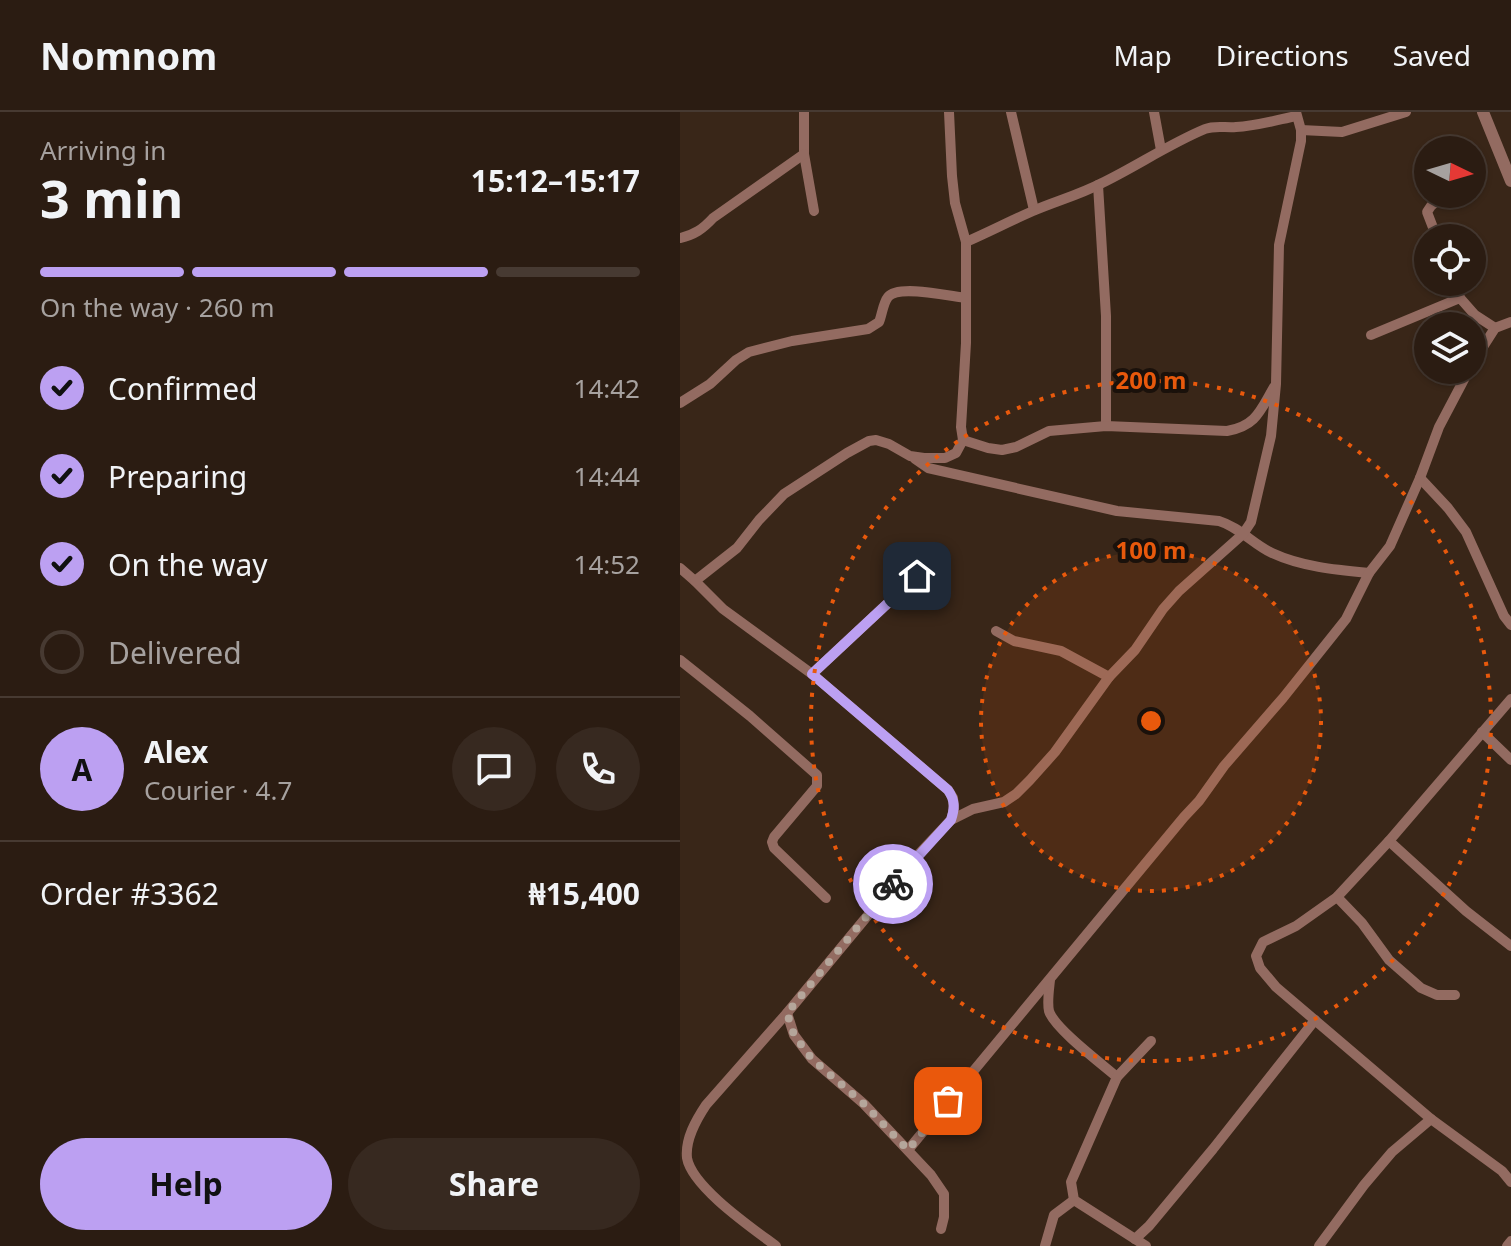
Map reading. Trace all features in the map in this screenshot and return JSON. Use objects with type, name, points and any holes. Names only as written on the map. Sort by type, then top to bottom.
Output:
[{"type":"street","points":[[804,112],[804,154],[814,211]]},
{"type":"street","points":[[910,456],[945,458],[956,453],[963,440],[966,242],[955,203],[949,112]]},
{"type":"street","points":[[1011,112],[1034,210]]},
{"type":"street","points":[[1154,112],[1161,150]]},
{"type":"street","points":[[1301,130],[1342,132],[1406,112]]},
{"type":"street","points":[[1483,112],[1511,181]]},
{"type":"street","points":[[776,1246],[728,1209],[697,1179],[687,1160],[690,1136],[698,1117],[917,856],[951,820],[973,809],[1004,802],[1030,780],[1081,718],[1109,677],[1135,650],[1163,609],[1243,534],[1251,522],[1271,436],[1276,384],[1279,245],[1301,141],[1296,114],[1252,125],[1210,127],[1073,197],[1034,210],[966,242]]},
{"type":"street","points":[[680,238],[691,236],[705,227],[713,218],[804,154]]},
{"type":"street","points":[[1098,185],[1106,316],[1106,426]]},
{"type":"street","points":[[680,403],[710,384],[749,352],[792,341],[868,329],[879,322],[887,298],[896,291],[966,298]]},
{"type":"street","points":[[1371,335],[1460,298],[1475,315],[1495,328]]},
{"type":"street","points":[[1486,342],[1495,328],[1511,322]]},
{"type":"street","points":[[963,440],[1002,450],[1016,447],[1049,431],[1106,426],[1241,429],[1253,420],[1276,384]]},
{"type":"street","points":[[908,1150],[1199,801],[1224,766],[1346,619],[1369,573],[1390,546],[1439,427],[1462,384]]},
{"type":"street","points":[[695,581],[737,548],[784,494],[847,453],[876,440],[889,444],[928,468],[1117,511],[1219,521],[1233,526],[1259,546],[1290,560],[1327,569],[1369,573]]},
{"type":"street","points":[[1420,478],[1466,532],[1511,625]]},
{"type":"street","points":[[680,568],[723,609],[812,674],[948,790],[953,798],[951,820]]},
{"type":"street","points":[[812,674],[917,576]]},
{"type":"street","points":[[996,631],[1014,641],[1061,651],[1109,677]]},
{"type":"street","points":[[680,660],[817,775],[817,786],[772,842],[774,848],[826,898]]},
{"type":"street","points":[[1511,699],[1337,897],[1296,926],[1263,942],[1256,956],[1260,968],[1276,987],[1431,1119],[1502,1171],[1511,1182]]},
{"type":"street","points":[[1482,732],[1511,760]]},
{"type":"street","points":[[953,798],[973,809]]},
{"type":"street","points":[[1389,841],[1466,911],[1511,946]]},
{"type":"street","points":[[1337,897],[1362,923],[1389,960],[1421,988],[1437,995],[1455,995]]},
{"type":"street","points":[[1050,979],[1050,1014],[1064,1031],[1117,1077]]},
{"type":"street","points":[[787,1013],[794,1035],[812,1059],[864,1104],[931,1175],[944,1194],[941,1229]]},
{"type":"street","points":[[1135,1239],[1213,1149],[1315,1020]]},
{"type":"street","points":[[1146,1246],[1074,1200],[1071,1182],[1117,1077],[1151,1041]]},
{"type":"street","points":[[1319,1246],[1392,1152],[1431,1119]]},
{"type":"street","points":[[1502,1171],[1511,1159]]},
{"type":"street","points":[[1045,1246],[1054,1215],[1074,1200]]},
{"type":"street","points":[[1507,1246],[1511,1241]]},
{"type":"way so far","points":[[893,884],[787,1013],[794,1035],[812,1059],[864,1104],[908,1150],[948,1101]]},
{"type":"route","points":[[893,884],[951,820],[953,798],[948,790],[812,674],[917,576]]}]
